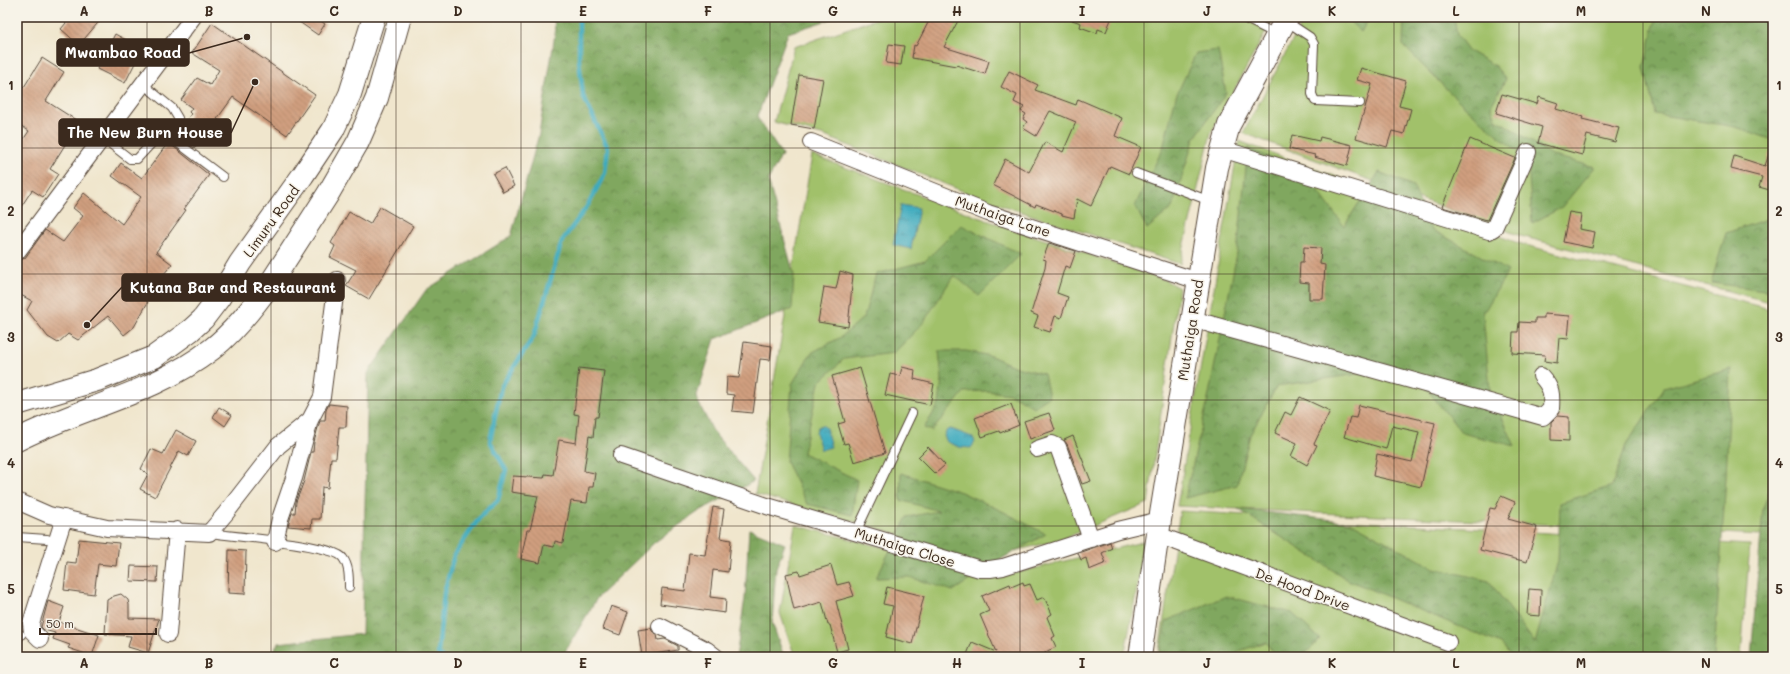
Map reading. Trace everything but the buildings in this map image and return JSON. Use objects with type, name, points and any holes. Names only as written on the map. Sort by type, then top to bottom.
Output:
[{"type":"main road","name":"Limuru Road","points":[[19,403],[97,380],[154,357],[191,330],[203,319],[219,298],[240,263],[303,175],[333,130],[350,94],[374,17]]},
{"type":"main road","points":[[25,436],[150,386],[196,360],[212,349],[238,324],[270,284],[328,194],[358,142],[377,98],[400,17]]},
{"type":"main road","name":"Muthaiga Road","points":[[1140,657],[1198,281],[1211,202],[1222,149],[1229,125],[1283,24]]},
{"type":"main road","points":[[19,403],[33,413],[25,436]]},
{"type":"street","points":[[17,252],[193,17]]},
{"type":"street","name":"Muthaiga Lane","points":[[811,142],[988,213],[1198,281]]},
{"type":"street","points":[[1222,149],[1489,231],[1494,228],[1528,152]]},
{"type":"street","points":[[275,542],[280,519],[294,478],[310,420],[322,397],[336,280]]},
{"type":"street","points":[[1192,319],[1543,417],[1551,409],[1552,395],[1549,384],[1541,376]]},
{"type":"street","points":[[17,501],[49,515],[107,528],[177,530],[208,533],[226,513],[278,446],[310,420]]},
{"type":"street","points":[[1036,449],[1052,444],[1058,448],[1091,539]]},
{"type":"street","name":"Muthaiga Close","points":[[621,456],[767,506],[980,569],[990,570],[1091,539],[1159,528]]},
{"type":"street","points":[[40,639],[32,631],[31,623],[64,518]]},
{"type":"street","name":"De Hood Drive","points":[[1159,528],[1448,642]]},
{"type":"street","points":[[168,634],[177,530]]},
{"type":"street","points":[[660,626],[707,650],[716,657]]},
{"type":"lane","points":[[1242,17],[1283,24],[1310,37],[1314,44],[1312,94],[1315,101],[1360,103]]},
{"type":"lane","points":[[143,84],[172,108],[178,118]]},
{"type":"lane","points":[[103,138],[130,159],[134,160],[137,159],[161,133],[164,133],[223,177]]},
{"type":"lane","points":[[1136,173],[1211,202]]},
{"type":"lane","points":[[856,532],[912,414]]},
{"type":"lane","points":[[208,533],[318,547],[337,552],[343,558],[348,571],[349,587]]},
{"type":"lane","points":[[17,537],[47,539]]},
{"type":"green space","points":[[554,17],[837,17],[788,33],[757,117],[782,155],[768,180],[794,275],[792,309],[715,339],[696,398],[714,433],[754,481],[698,512],[655,542],[597,598],[562,657],[271,657],[278,643],[362,634],[368,373],[426,290],[511,236],[539,134],[555,34]]},
{"type":"green space","points":[[881,17],[1274,17],[1211,133],[1180,264],[980,198],[825,136],[774,122],[794,47]]},
{"type":"green space","points":[[1305,17],[1773,17],[1773,303],[1521,236],[1243,133]]},
{"type":"green space","points":[[1345,17],[1370,17],[1361,32]]},
{"type":"green space","points":[[1404,17],[1454,17],[1457,35],[1469,51],[1495,66],[1506,79],[1491,106],[1496,119],[1554,156],[1595,167],[1561,208],[1532,223],[1528,159],[1463,105],[1403,45]]},
{"type":"green space","points":[[1656,17],[1773,17],[1773,140],[1736,127],[1655,114],[1644,67]]},
{"type":"green space","points":[[1218,50],[1226,93],[1194,139],[1172,208],[1147,229],[1135,206],[1163,148],[1176,96],[1196,53]]},
{"type":"green space","points":[[1239,141],[1518,243],[1773,310],[1773,511],[1760,535],[1177,506]]},
{"type":"green space","points":[[1248,148],[1304,172],[1344,226],[1379,172],[1413,186],[1431,229],[1508,271],[1483,314],[1490,390],[1515,446],[1462,433],[1417,377],[1358,374],[1277,386],[1250,435],[1237,485],[1185,498],[1208,399],[1237,253]]},
{"type":"green space","points":[[812,155],[986,220],[1165,280],[1179,288],[1148,503],[1060,540],[984,558],[755,494]]},
{"type":"green space","points":[[1773,217],[1773,291],[1711,283],[1726,233]]},
{"type":"green space","points":[[961,225],[1021,254],[979,296],[954,275],[923,323],[894,353],[844,359],[819,383],[803,453],[857,480],[852,515],[807,504],[786,462],[792,384],[811,353],[841,337],[864,317],[876,274],[925,261]]},
{"type":"green space","points":[[939,351],[966,351],[991,356],[1016,367],[1044,374],[1049,397],[1034,407],[1010,394],[987,391],[964,392],[932,431],[924,428],[939,404],[942,379]]},
{"type":"green space","points":[[1731,369],[1726,478],[1714,657],[1512,657],[1501,644],[1348,580],[1238,509],[1350,522],[1434,568],[1489,581],[1535,643],[1558,561],[1560,503],[1612,486],[1626,445],[1664,388]]},
{"type":"green space","points":[[901,473],[961,492],[1046,534],[1003,558],[953,591],[909,577],[876,578],[907,517],[939,511],[900,500]]},
{"type":"green space","points":[[1773,481],[1773,657],[1751,657],[1763,508]]},
{"type":"green space","points":[[1180,511],[1750,545],[1741,657],[1158,657]]},
{"type":"green space","points":[[795,525],[1000,577],[1146,541],[1124,657],[795,657],[780,613]]},
{"type":"green space","points":[[749,529],[785,544],[776,569],[772,622],[784,657],[736,657],[745,598]]},
{"type":"green space","points":[[1226,596],[1292,613],[1320,639],[1302,657],[1276,657],[1266,642],[1239,651],[1235,657],[1159,657],[1166,621]]},
{"type":"water","points":[[901,205],[919,208],[911,249],[893,245]]},
{"type":"water","points":[[822,425],[826,428],[831,447],[821,450],[816,432],[818,427]]},
{"type":"water","points":[[951,429],[972,437],[975,442],[971,448],[959,447],[947,442],[944,436],[947,430]]},
{"type":"waterway","points":[[441,657],[438,653],[444,593],[454,555],[480,517],[498,500],[506,470],[490,441],[501,387],[534,336],[562,241],[588,205],[605,173],[608,148],[583,96],[579,60],[579,17]]},
{"type":"place","name":"Mwambao Road","points":[[247,37]]},
{"type":"place","name":"The New Burn House","points":[[255,82]]},
{"type":"place","name":"Kutana Bar and Restaurant","points":[[87,325]]}]
